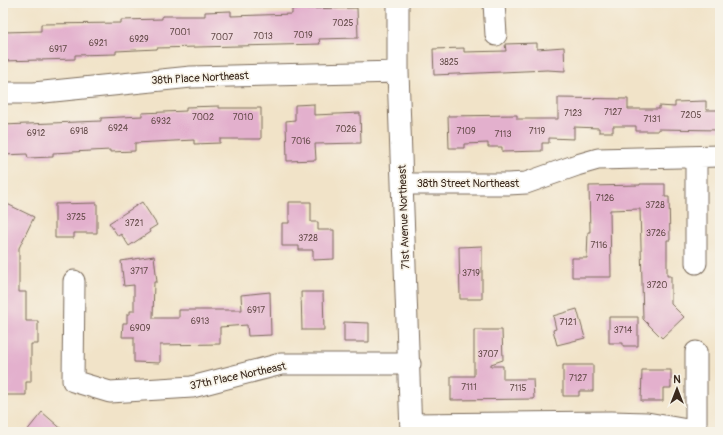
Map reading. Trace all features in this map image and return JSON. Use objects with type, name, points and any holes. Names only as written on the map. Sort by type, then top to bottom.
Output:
[{"type":"street","name":"71st Avenue Northeast","points":[[398,3],[398,72],[410,364],[411,428]]},
{"type":"street","points":[[494,3],[496,36]]},
{"type":"street","name":"38th Place Northeast","points":[[3,93],[34,93],[191,76],[398,72]]},
{"type":"street","name":"38th Street Northeast","points":[[403,184],[526,183],[598,159],[720,156]]},
{"type":"street","points":[[696,157],[696,263]]},
{"type":"street","name":"37th Place Northeast","points":[[74,281],[73,381],[110,392],[192,387],[281,364],[410,364]]},
{"type":"street","points":[[411,428],[611,422],[647,423],[697,431],[696,352]]},
{"type":"building","points":[[357,8],[358,38],[319,39],[320,44],[157,48],[116,51],[116,54],[75,55],[75,59],[3,61],[4,32],[41,31],[41,24],[121,23],[121,20],[162,19],[162,16],[205,16],[205,12],[231,11],[231,16],[292,14],[292,9]]},
{"type":"building","points":[[537,43],[537,49],[564,47],[565,71],[547,70],[434,75],[433,49],[464,48],[464,52],[506,51],[505,44]]},
{"type":"building","points":[[558,98],[628,99],[628,109],[659,109],[659,106],[675,107],[675,102],[706,101],[706,110],[720,110],[720,130],[658,129],[658,131],[636,131],[636,126],[613,126],[613,132],[599,132],[599,128],[574,127],[574,139],[549,138],[549,143],[542,143],[542,151],[502,152],[502,147],[488,147],[488,143],[464,144],[464,148],[449,148],[448,116],[517,115],[517,119],[558,119]]},
{"type":"building","points":[[314,104],[314,115],[360,113],[361,143],[315,144],[316,160],[287,161],[286,121],[295,120],[295,105]]},
{"type":"building","points":[[219,106],[219,108],[261,108],[261,139],[220,139],[220,143],[194,144],[194,140],[135,143],[135,151],[110,152],[110,150],[53,153],[53,157],[28,158],[27,154],[3,155],[3,125],[101,121],[101,118],[142,116],[142,113],[186,111],[186,107]]},
{"type":"building","points":[[665,184],[665,197],[669,197],[670,240],[667,240],[667,276],[671,276],[671,304],[684,317],[662,338],[643,319],[640,209],[610,210],[611,277],[572,277],[572,258],[587,258],[588,232],[590,232],[589,186]]},
{"type":"building","points":[[3,202],[34,217],[19,248],[19,292],[26,292],[26,321],[38,321],[38,344],[31,344],[31,382],[26,382],[26,395],[3,395]]},
{"type":"building","points":[[142,202],[157,225],[149,230],[150,232],[129,246],[121,234],[118,236],[109,223]]},
{"type":"building","points":[[289,202],[311,202],[311,222],[318,222],[318,230],[334,230],[334,259],[313,260],[313,250],[299,250],[299,246],[282,246],[282,223],[289,223]]},
{"type":"building","points":[[97,203],[97,233],[74,233],[74,238],[55,238],[55,204]]},
{"type":"building","points":[[482,246],[482,299],[460,299],[459,247]]},
{"type":"building","points":[[154,256],[157,282],[154,282],[153,318],[179,318],[179,310],[242,310],[241,295],[270,292],[271,335],[248,336],[247,325],[220,327],[220,344],[160,345],[160,363],[134,362],[134,337],[122,337],[123,323],[127,323],[127,314],[130,314],[130,311],[134,311],[134,285],[124,286],[121,261]]},
{"type":"building","points":[[301,292],[323,292],[324,330],[302,330]]},
{"type":"building","points":[[577,309],[585,338],[557,345],[553,330],[556,329],[553,316]]},
{"type":"building","points":[[609,317],[638,317],[638,346],[623,346],[623,343],[609,343]]},
{"type":"building","points":[[344,322],[369,323],[369,342],[344,342]]},
{"type":"building","points":[[474,330],[502,330],[503,360],[491,364],[491,366],[503,366],[503,379],[533,379],[534,399],[451,400],[451,376],[474,376]]},
{"type":"building","points":[[563,365],[593,365],[593,391],[579,391],[579,396],[563,396]]},
{"type":"building","points":[[642,370],[671,370],[671,388],[663,388],[663,401],[641,401]]},
{"type":"building","points":[[42,412],[65,432],[26,432]]}]
